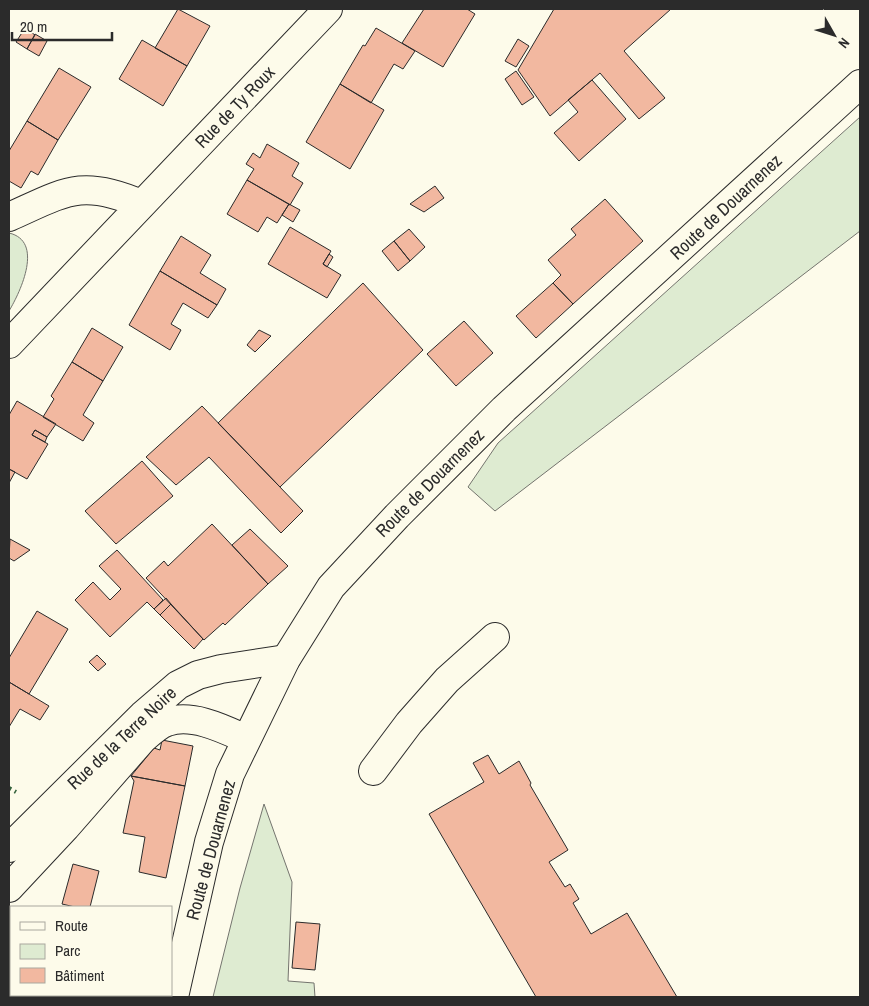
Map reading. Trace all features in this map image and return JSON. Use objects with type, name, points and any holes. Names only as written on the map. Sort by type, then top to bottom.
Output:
[{"type":"street","name":"Rue de Ty Roux","points":[[9,344],[328,9]]},
{"type":"street","name":"Route de Douarnenez","points":[[174,997],[209,842],[230,774],[286,659],[331,587],[434,478],[504,409],[860,84]]},
{"type":"street","points":[[9,217],[63,193],[77,190],[95,189],[114,192],[142,204]]},
{"type":"street","points":[[374,771],[422,708],[447,680],[495,637]]},
{"type":"street","name":"Rue de la Terre Noire","points":[[9,848],[136,722],[178,685],[198,675],[221,668],[286,659]]},
{"type":"street","name":"Rue de la Terre Noire","points":[[9,888],[85,806],[142,740],[154,730],[168,722],[185,720],[218,727],[246,739]]},
{"type":"green space","points":[[860,117],[860,231],[495,511],[468,487],[498,443]]},
{"type":"green space","points":[[9,233],[20,238],[28,256],[24,280],[9,311]]},
{"type":"green space","points":[[264,804],[292,882],[288,981],[314,983],[315,997],[213,997],[240,888]]},
{"type":"building","points":[[178,9],[210,26],[187,66],[155,48]]},
{"type":"building","points":[[424,9],[467,9],[475,14],[443,67],[402,43]]},
{"type":"building","points":[[554,9],[671,9],[624,51],[665,98],[639,119],[600,73],[550,116],[518,70]]},
{"type":"building","points":[[25,28],[35,35],[27,49],[16,42]]},
{"type":"building","points":[[376,28],[415,51],[403,69],[394,64],[371,103],[340,84],[363,45],[365,46]]},
{"type":"building","points":[[35,34],[47,41],[39,56],[27,49]]},
{"type":"building","points":[[518,39],[529,46],[516,67],[505,61]]},
{"type":"building","points":[[142,40],[187,66],[163,106],[119,79]]},
{"type":"building","points":[[59,68],[91,87],[58,140],[27,121]]},
{"type":"building","points":[[516,71],[534,97],[522,105],[505,79]]},
{"type":"building","points":[[592,80],[626,119],[579,161],[554,133],[578,112],[568,100]]},
{"type":"building","points":[[340,84],[384,110],[350,169],[306,142]]},
{"type":"building","points":[[27,121],[58,140],[38,175],[31,171],[21,188],[9,181],[9,151]]},
{"type":"building","points":[[267,144],[299,163],[292,176],[303,183],[290,205],[247,180],[254,169],[246,164],[253,153],[260,158]]},
{"type":"building","points":[[247,180],[289,204],[277,223],[267,217],[258,232],[227,214]]},
{"type":"building","points":[[435,186],[444,198],[424,212],[410,204]]},
{"type":"building","points":[[605,199],[643,241],[573,304],[553,283],[561,275],[548,260],[576,235],[571,229]]},
{"type":"building","points":[[289,204],[300,210],[293,222],[282,215]]},
{"type":"building","points":[[290,227],[331,251],[323,264],[341,275],[327,298],[268,264]]},
{"type":"building","points":[[409,229],[425,247],[410,261],[394,241]]},
{"type":"building","points":[[181,236],[211,255],[200,273],[226,289],[217,305],[160,271]]},
{"type":"building","points":[[394,241],[410,261],[398,271],[382,251]]},
{"type":"building","points":[[329,254],[333,257],[327,267],[323,264]]},
{"type":"building","points":[[160,271],[217,305],[208,318],[183,303],[171,324],[181,330],[170,350],[129,325]]},
{"type":"building","points":[[363,283],[423,350],[280,487],[218,423]]},
{"type":"building","points":[[553,283],[573,304],[536,338],[516,316]]},
{"type":"building","points":[[464,321],[493,353],[456,386],[427,354]]},
{"type":"building","points":[[92,328],[123,347],[103,381],[72,362]]},
{"type":"building","points":[[259,330],[271,336],[255,352],[247,345]]},
{"type":"building","points":[[72,362],[103,381],[83,415],[94,423],[83,441],[43,417],[54,399],[51,396]]},
{"type":"building","points":[[17,401],[56,424],[47,437],[35,430],[32,435],[48,444],[27,479],[9,469],[9,415]]},
{"type":"building","points":[[202,406],[303,511],[281,533],[209,457],[176,485],[146,457]]},
{"type":"building","points":[[35,430],[47,437],[45,442],[32,435]]},
{"type":"building","points":[[142,461],[173,496],[116,544],[85,511]]},
{"type":"building","points":[[9,469],[15,472],[9,483]]},
{"type":"building","points":[[212,524],[268,584],[225,625],[223,623],[204,640],[146,578],[164,561],[168,566]]},
{"type":"building","points":[[250,529],[288,566],[268,584],[232,545]]},
{"type":"building","points":[[10,539],[30,550],[14,561],[9,558]]},
{"type":"building","points":[[117,550],[163,600],[154,609],[147,602],[110,637],[75,600],[93,582],[110,600],[121,589],[99,566]]},
{"type":"building","points":[[166,598],[171,604],[160,615],[154,609]]},
{"type":"building","points":[[171,604],[203,639],[194,649],[160,615]]},
{"type":"building","points":[[37,611],[68,629],[29,694],[9,682],[9,658]]},
{"type":"building","points":[[97,655],[106,664],[98,671],[89,662]]},
{"type":"building","points":[[9,682],[49,706],[40,720],[20,709],[9,727]]},
{"type":"building","points":[[162,740],[193,746],[185,786],[131,776],[154,748],[160,750]]},
{"type":"building","points":[[488,755],[499,774],[519,761],[531,783],[530,785],[568,850],[549,862],[565,887],[570,884],[579,899],[573,903],[591,934],[627,913],[677,997],[536,997],[429,814],[484,782],[473,763]]},
{"type":"building","points":[[131,776],[185,786],[166,878],[139,872],[145,837],[123,833],[134,781]]},
{"type":"building","points":[[73,864],[99,871],[90,906],[62,904]]},
{"type":"building","points":[[296,922],[320,924],[315,970],[292,968]]},
{"type":"building","points":[[9,927],[10,962],[9,964]]},
{"type":"hedge","points":[[9,788],[16,792]]}]
